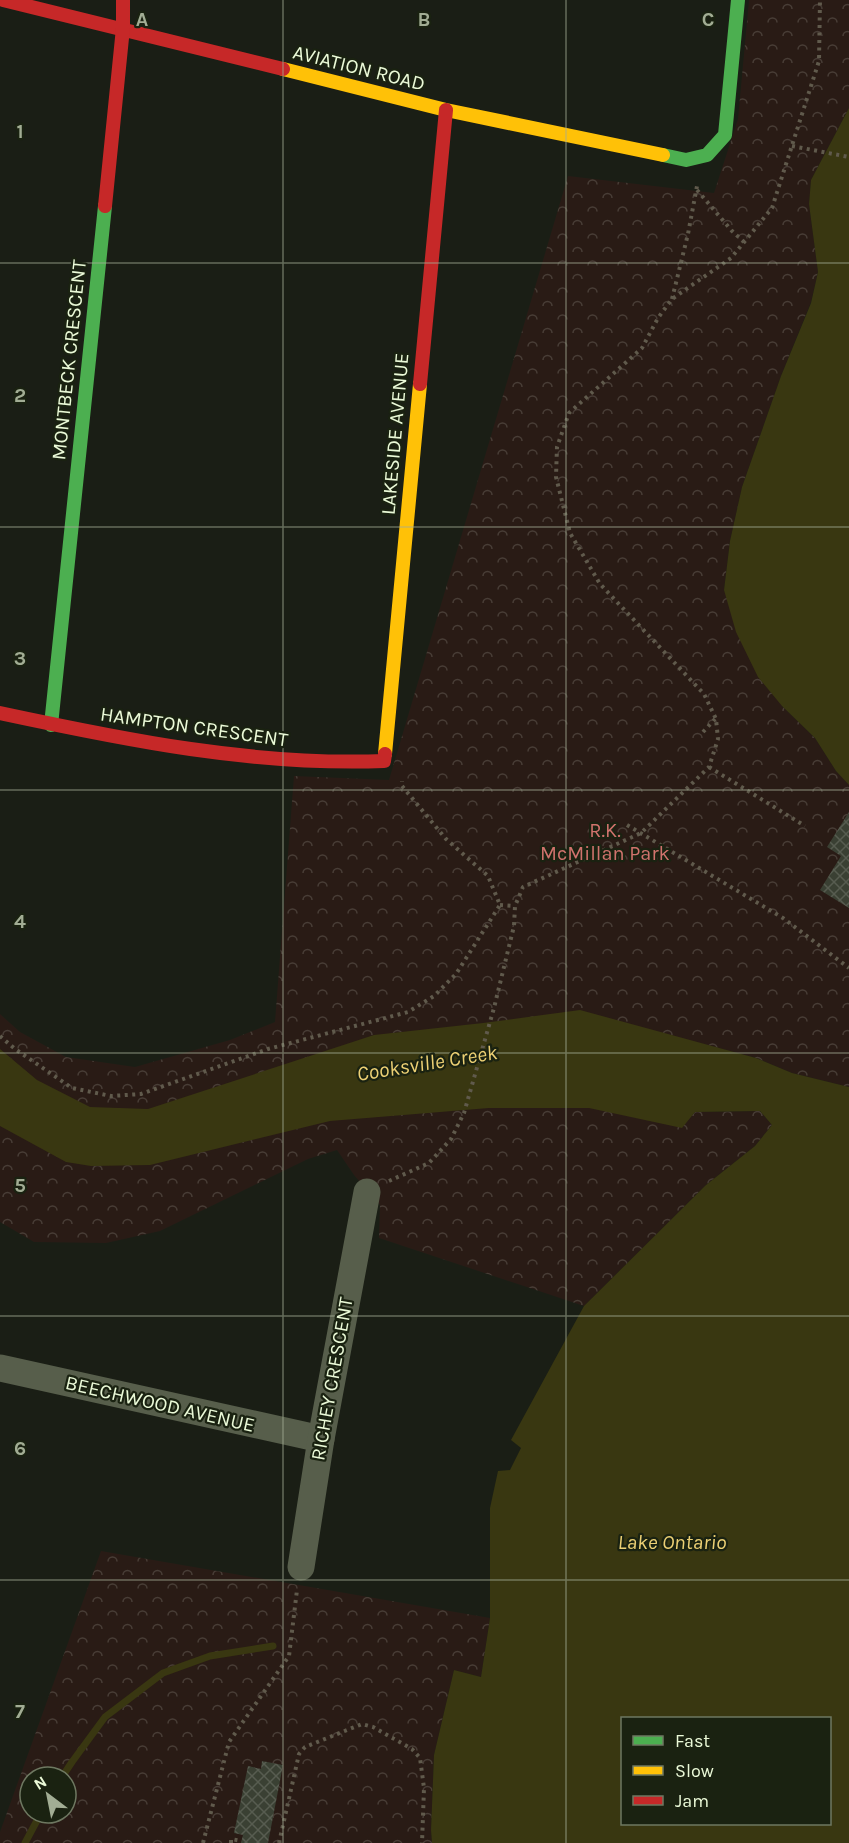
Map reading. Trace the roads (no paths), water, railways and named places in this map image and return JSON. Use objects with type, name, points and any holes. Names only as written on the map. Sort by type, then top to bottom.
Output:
[{"type":"street","name":"AVIATION ROAD","points":[[3,0],[123,28],[446,111],[686,160],[707,155],[724,135],[738,0]]},
{"type":"street","name":"MONTBECK CRESCENT","points":[[51,724],[123,28],[123,0]]},
{"type":"street","name":"LAKESIDE AVENUE","points":[[384,761],[446,111]]},
{"type":"street","name":"HAMPTON CRESCENT","points":[[0,713],[212,753],[304,762],[384,761]]},
{"type":"street","name":"RICHEY CRESCENT","points":[[301,1567],[321,1439],[367,1192]]},
{"type":"street","name":"BEECHWOOD AVENUE","points":[[0,1368],[321,1439]]},
{"type":"water","points":[[849,108],[849,785],[836,771],[815,738],[782,706],[758,677],[736,632],[724,590],[730,541],[742,487],[781,376],[811,303],[818,272],[809,204],[811,180]]},
{"type":"water","name":"Lake Ontario","points":[[580,1010],[756,1058],[792,1073],[849,1087],[849,1843],[432,1843],[434,1755],[454,1670],[481,1677],[490,1618],[490,1508],[498,1471],[510,1470],[521,1448],[511,1440],[584,1306],[706,1185],[755,1146],[772,1125],[760,1111],[695,1112],[682,1128],[589,1108],[489,1108],[330,1121],[150,1165],[91,1166],[66,1162],[0,1126],[0,1049],[37,1080],[90,1107],[148,1109],[374,1035]]},
{"type":"waterway","points":[[70,1765],[105,1717],[163,1673],[210,1656],[273,1646]]},
{"type":"waterway","points":[[25,1843],[35,1825]]},
{"type":"park label","name":"R.K. McMillan Park","points":[[605,842]]},
{"type":"water label","name":"Cooksville Creek","points":[[427,1063]]}]
